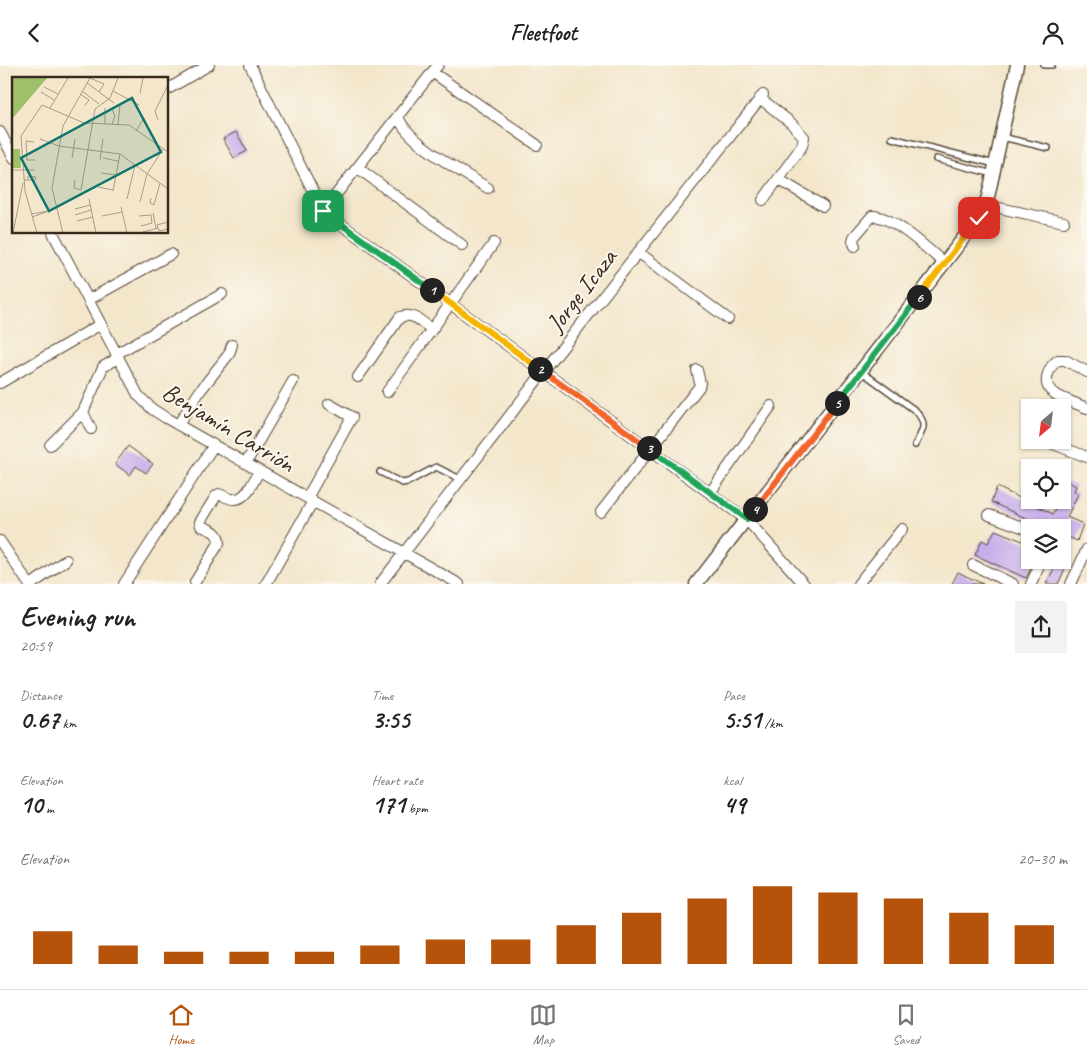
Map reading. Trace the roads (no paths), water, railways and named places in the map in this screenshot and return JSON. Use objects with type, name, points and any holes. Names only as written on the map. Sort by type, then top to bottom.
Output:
[{"type":"street","points":[[169,88],[209,65]]},
{"type":"street","points":[[696,584],[973,228],[986,205],[1017,65]]},
{"type":"street","points":[[252,66],[323,211],[747,519],[804,584]]},
{"type":"street","points":[[323,211],[435,68],[537,145]]},
{"type":"street","name":"Jorge Icaza","points":[[380,584],[544,371],[761,97],[804,137],[802,146],[778,179]]},
{"type":"street","points":[[398,116],[406,131],[417,143],[488,188]]},
{"type":"street","points":[[0,132],[12,154]]},
{"type":"street","points":[[358,168],[462,245]]},
{"type":"street","points":[[763,200],[778,179],[824,206]]},
{"type":"street","points":[[986,205],[1064,222]]},
{"type":"street","points":[[855,247],[854,237],[872,216],[880,216],[895,223],[945,264]]},
{"type":"street","name":"Benjamín Carrión","points":[[54,234],[138,395],[152,409],[459,584]]},
{"type":"street","points":[[387,392],[494,243]]},
{"type":"street","points":[[638,252],[728,319]]},
{"type":"street","points":[[88,300],[171,253]]},
{"type":"street","points":[[50,445],[83,412],[103,367],[117,356],[222,294]]},
{"type":"street","points":[[358,377],[400,317],[405,315],[413,317],[431,329]]},
{"type":"street","points":[[0,383],[101,324]]},
{"type":"street","points":[[178,425],[200,391],[229,354],[232,345]]},
{"type":"street","points":[[1087,372],[1058,360],[1050,369],[1047,383],[1051,391],[1087,408]]},
{"type":"street","points":[[601,512],[699,387],[697,371]]},
{"type":"street","points":[[246,463],[293,381]]},
{"type":"street","points":[[266,584],[352,417],[329,404]]},
{"type":"street","points":[[710,493],[771,406]]},
{"type":"street","points":[[83,412],[91,429]]},
{"type":"street","points":[[124,584],[214,445]]},
{"type":"street","points":[[1067,449],[1087,457]]},
{"type":"street","points":[[196,582],[219,543],[217,533],[201,526],[200,521],[216,496],[219,494],[234,500],[240,498],[246,493],[259,471]]},
{"type":"street","points":[[989,515],[1021,527]]},
{"type":"street","points":[[858,584],[902,529]]},
{"type":"street","points":[[0,541],[31,584],[66,560]]},
{"type":"street","points":[[1071,584],[1087,549]]},
{"type":"street","points":[[973,565],[1013,584]]},
{"type":"street","points":[[1031,584],[1038,569]]},
{"type":"lane","points":[[1044,65],[1052,65]]},
{"type":"lane","points":[[1001,137],[1048,148]]},
{"type":"lane","points":[[892,138],[994,169]]},
{"type":"lane","points":[[936,159],[994,169]]},
{"type":"lane","points":[[862,372],[916,411],[923,419],[924,428],[915,445]]},
{"type":"lane","points":[[380,472],[402,483],[408,482],[436,467],[461,480]]}]
